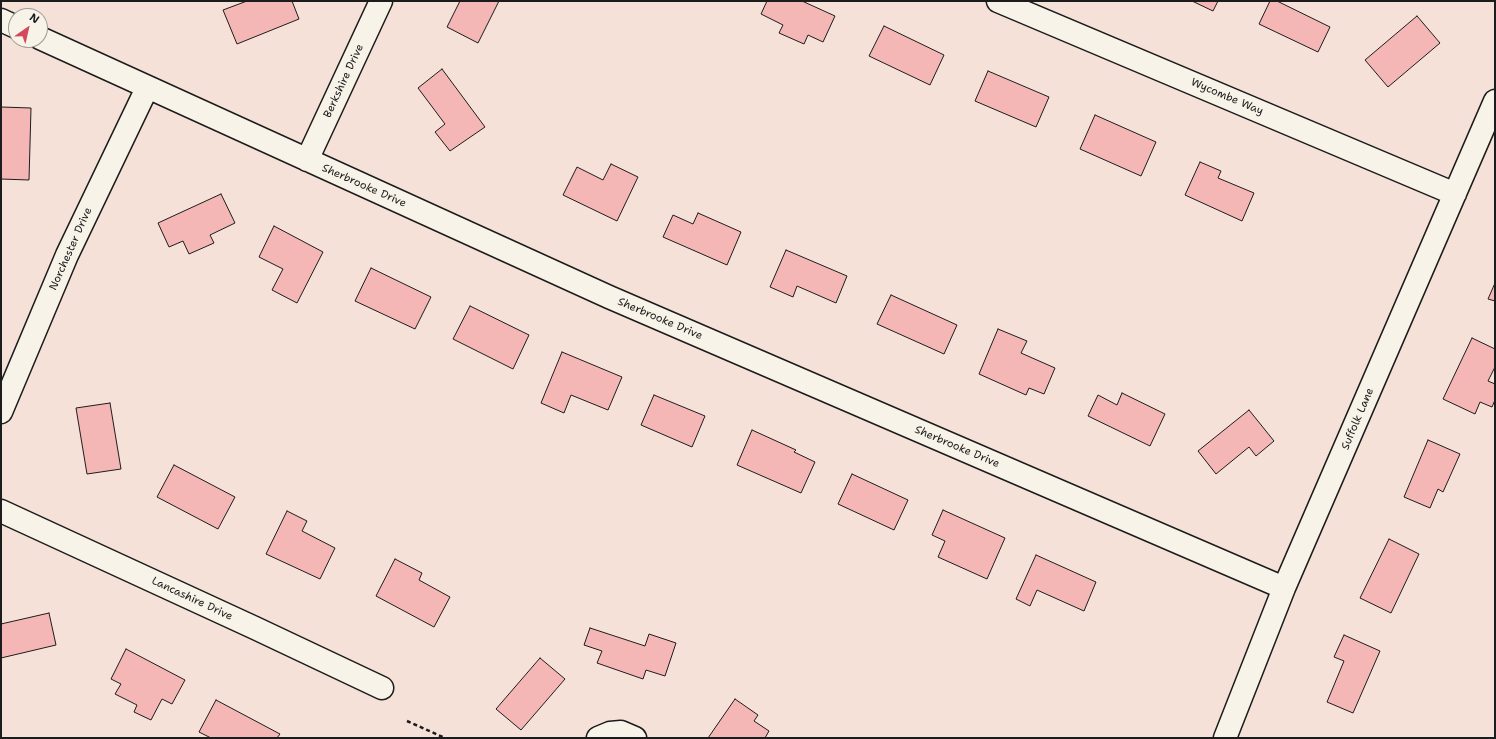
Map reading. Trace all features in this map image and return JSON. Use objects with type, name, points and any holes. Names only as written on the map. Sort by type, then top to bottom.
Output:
[{"type":"street","name":"Berkshire Drive","points":[[307,160],[381,1]]},
{"type":"street","name":"Wycombe Way","points":[[998,1],[1455,194]]},
{"type":"street","name":"Sherbrooke Drive","points":[[48,42],[609,297],[1284,588]]},
{"type":"street","name":"Norchester Drive","points":[[1,412],[67,255],[147,88]]},
{"type":"street","name":"Suffolk Lane","points":[[1225,738],[1284,588],[1495,101]]},
{"type":"street","name":"Lancashire Drive","points":[[1,511],[382,688]]},
{"type":"street","points":[[598,738],[610,733],[621,732],[636,738]]},
{"type":"path","points":[[407,721],[445,738]]},
{"type":"building","points":[[247,1],[292,1],[299,19],[237,44],[223,10]]},
{"type":"building","points":[[460,1],[499,1],[478,43],[447,27]]},
{"type":"building","points":[[767,1],[802,1],[835,16],[823,42],[808,35],[804,44],[779,33],[783,25],[761,14]]},
{"type":"building","points":[[1192,1],[1218,1],[1213,11]]},
{"type":"building","points":[[1270,1],[1277,1],[1330,27],[1318,52],[1259,24]]},
{"type":"building","points":[[1417,16],[1440,43],[1388,87],[1365,60]]},
{"type":"building","points":[[884,26],[944,55],[930,85],[869,56]]},
{"type":"building","points":[[442,69],[485,127],[450,151],[435,132],[445,124],[418,88]]},
{"type":"building","points":[[988,71],[1049,97],[1036,127],[975,101]]},
{"type":"building","points":[[1,107],[31,108],[29,180],[1,179]]},
{"type":"building","points":[[1095,115],[1156,142],[1141,176],[1080,149]]},
{"type":"building","points":[[1200,162],[1221,171],[1218,178],[1254,193],[1242,221],[1185,195]]},
{"type":"building","points":[[611,164],[638,177],[617,221],[563,195],[577,167],[603,180]]},
{"type":"building","points":[[221,194],[235,223],[210,235],[214,243],[189,254],[183,241],[169,247],[158,223]]},
{"type":"building","points":[[698,213],[741,232],[727,265],[663,237],[673,215],[693,224]]},
{"type":"building","points":[[274,226],[323,252],[297,303],[272,290],[283,269],[259,257]]},
{"type":"building","points":[[786,250],[847,276],[836,303],[797,286],[793,297],[770,287]]},
{"type":"building","points":[[371,268],[431,297],[415,329],[355,301]]},
{"type":"building","points":[[1495,283],[1495,301],[1488,299]]},
{"type":"building","points":[[891,295],[957,325],[944,354],[877,324]]},
{"type":"building","points":[[470,306],[529,335],[513,369],[453,339]]},
{"type":"building","points":[[998,329],[1027,341],[1021,353],[1055,368],[1044,394],[1029,388],[1026,395],[979,374]]},
{"type":"building","points":[[1472,338],[1495,349],[1495,367],[1488,381],[1495,384],[1495,400],[1492,407],[1480,402],[1475,414],[1443,399]]},
{"type":"building","points":[[562,352],[622,377],[608,410],[571,395],[564,413],[541,403]]},
{"type":"building","points":[[1122,393],[1165,414],[1150,446],[1088,416],[1098,395],[1117,405]]},
{"type":"building","points":[[654,395],[705,416],[692,447],[641,425]]},
{"type":"building","points":[[110,403],[121,469],[87,474],[76,408]]},
{"type":"building","points":[[1249,410],[1274,441],[1256,456],[1249,447],[1216,474],[1198,451]]},
{"type":"building","points":[[752,430],[796,450],[794,452],[815,462],[801,493],[737,465]]},
{"type":"building","points":[[1428,440],[1460,454],[1443,492],[1438,489],[1430,508],[1404,497]]},
{"type":"building","points":[[174,465],[235,497],[218,529],[157,497]]},
{"type":"building","points":[[852,474],[908,500],[894,530],[838,504]]},
{"type":"building","points":[[943,510],[1005,538],[987,579],[938,557],[945,541],[932,535]]},
{"type":"building","points":[[287,511],[307,521],[302,531],[335,548],[320,579],[266,554]]},
{"type":"building","points":[[1389,539],[1419,554],[1391,613],[1360,598]]},
{"type":"building","points":[[1036,555],[1096,582],[1084,611],[1037,590],[1030,606],[1016,599]]},
{"type":"building","points":[[395,559],[422,573],[419,580],[450,597],[434,627],[376,596]]},
{"type":"building","points":[[49,613],[56,645],[1,658],[1,624]]},
{"type":"building","points":[[590,628],[645,646],[649,634],[676,643],[665,676],[646,670],[643,679],[597,663],[602,651],[584,645]]},
{"type":"building","points":[[1344,635],[1380,651],[1353,713],[1327,702],[1344,661],[1334,657]]},
{"type":"building","points":[[126,649],[185,680],[172,704],[162,699],[151,720],[134,712],[137,705],[115,694],[121,684],[111,679]]},
{"type":"building","points":[[540,658],[565,679],[521,730],[496,709]]},
{"type":"building","points":[[735,699],[758,715],[754,721],[769,731],[765,738],[708,738]]},
{"type":"building","points":[[216,700],[280,734],[277,738],[211,738],[199,732]]}]
